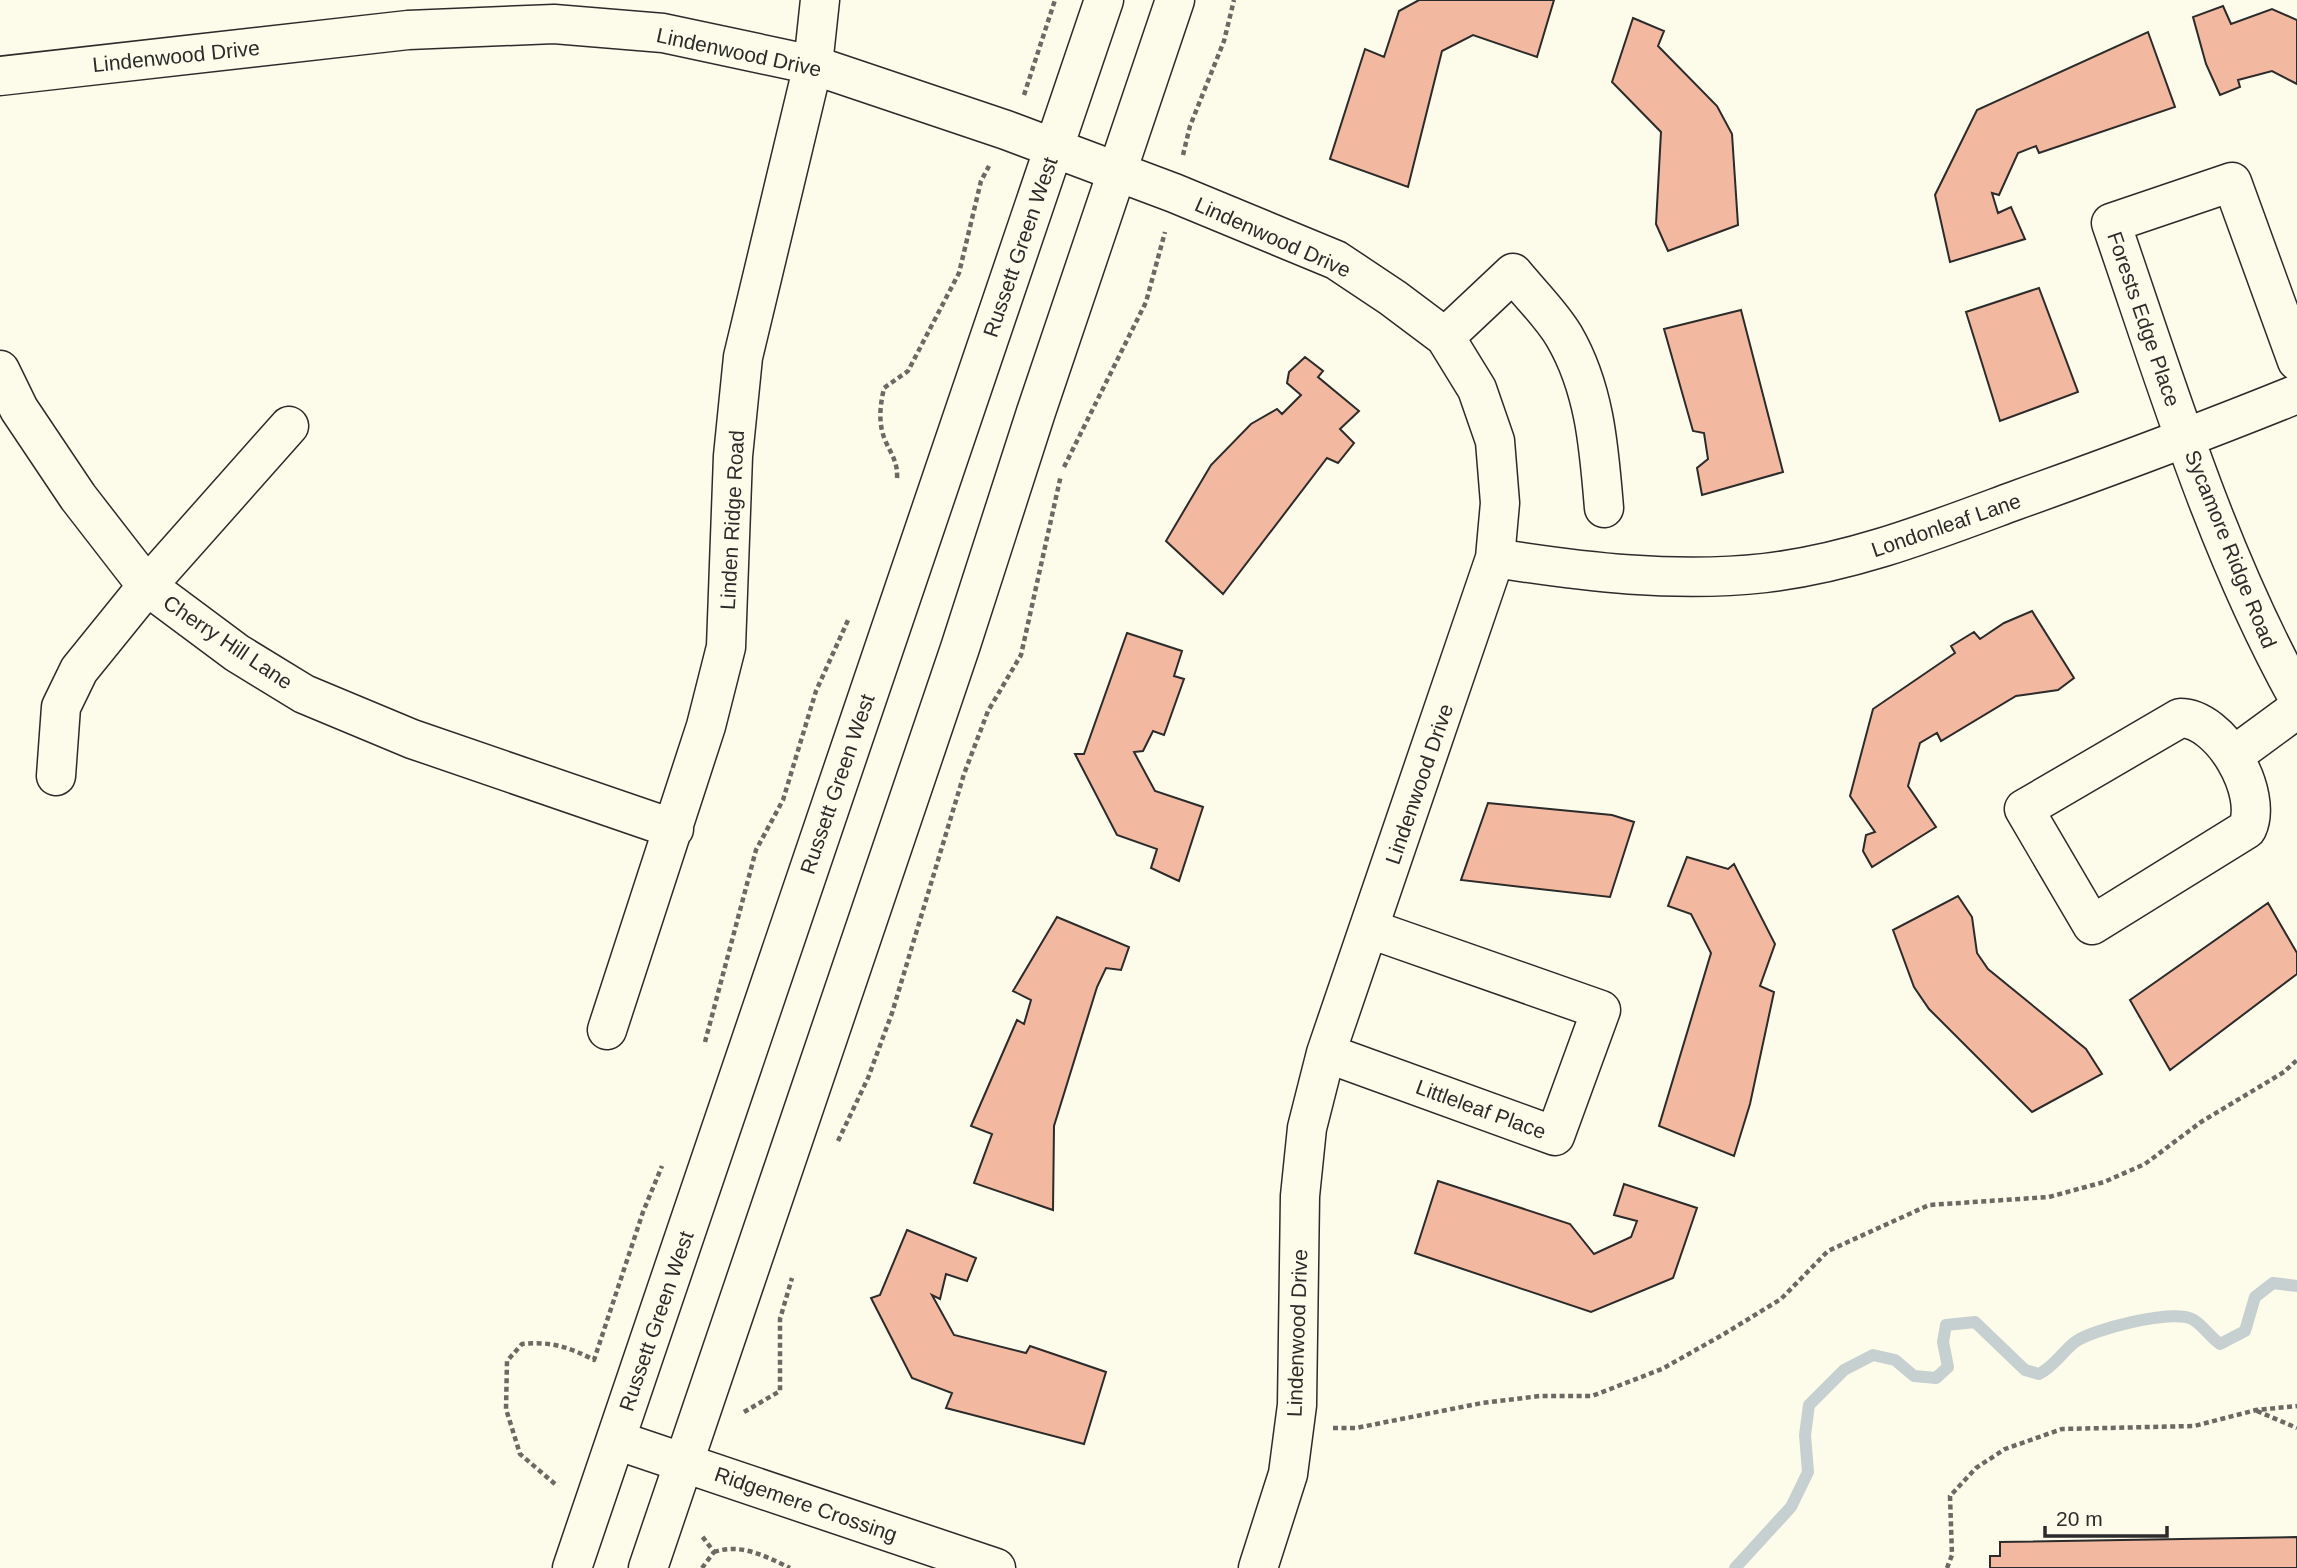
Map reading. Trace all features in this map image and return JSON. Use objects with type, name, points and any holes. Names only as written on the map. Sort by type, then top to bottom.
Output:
[{"type":"street","name":"Linden Ridge Road","points":[[607,1030],[674,829],[706,726],[726,647],[733,456],[743,357],[813,65],[820,0]]},
{"type":"street","name":"Russett Green West","points":[[572,1568],[1104,0]]},
{"type":"street","points":[[648,1568],[1175,0]]},
{"type":"street","name":"Lindenwood Drive","points":[[0,76],[408,30],[554,24],[663,33],[813,65],[1006,130],[1119,172],[1336,260],[1445,337],[1477,389],[1495,441],[1500,503],[1495,558],[1326,1054],[1307,1128],[1300,1196],[1297,1405],[1288,1474],[1258,1568]]},
{"type":"street","name":"Forests Edge Place","points":[[2186,439],[2111,223],[2232,182],[2297,360]]},
{"type":"street","points":[[1445,337],[1513,273],[1564,336],[1589,394],[1599,440],[1604,508]]},
{"type":"street","name":"Cherry Hill Lane","points":[[0,370],[19,410],[78,497],[147,586],[237,653],[304,694],[412,739],[674,829]]},
{"type":"street","name":"Londonleaf Lane","points":[[1495,558],[1568,570],[1645,576],[1765,573],[1879,551],[2186,439],[2297,394]]},
{"type":"street","points":[[55,776],[61,707],[79,670],[147,586],[289,426]]},
{"type":"street","name":"Sycamore Ridge Road","points":[[2186,439],[2262,632],[2297,695]]},
{"type":"street","points":[[2233,756],[2297,709]]},
{"type":"street","points":[[2180,718],[2194,718],[2209,728],[2233,756],[2253,803],[2247,829],[2092,925],[2024,809],[2180,718]]},
{"type":"street","name":"Littleleaf Place","points":[[1326,1054],[1555,1136],[1601,1010],[1370,929]]},
{"type":"street","name":"Ridgemere Crossing","points":[[616,1440],[996,1568]]},
{"type":"path","points":[[896,484],[898,465],[884,437],[880,410],[884,388],[908,371],[959,273],[981,181],[1030,85],[1055,0]]},
{"type":"path","points":[[833,1151],[868,1078],[892,1013],[964,774],[988,711],[1021,655],[1063,470],[1146,302],[1190,126],[1220,54],[1234,0]]},
{"type":"path","points":[[702,1051],[756,850],[783,800],[816,691],[853,609]]},
{"type":"path","points":[[1294,1428],[1356,1427],[1482,1403],[1540,1396],[1592,1395],[1662,1369],[1724,1334],[1781,1299],[1828,1251],[1929,1205],[2049,1197],[2104,1182],[2145,1164],[2202,1122],[2284,1072],[2297,1060]]},
{"type":"path","points":[[555,1484],[520,1454],[506,1409],[507,1361],[522,1344],[546,1342],[570,1347],[594,1360],[643,1212],[667,1155]]},
{"type":"path","points":[[744,1412],[780,1391],[780,1319],[794,1272]]},
{"type":"path","points":[[1947,1568],[1952,1555],[1950,1496],[1976,1468],[2004,1449],[2062,1429],[2194,1426],[2256,1410],[2297,1406]]},
{"type":"path","points":[[2256,1410],[2297,1428]]},
{"type":"path","points":[[702,1535],[714,1552]]},
{"type":"path","points":[[702,1568],[714,1552],[730,1547],[743,1549],[790,1568]]},
{"type":"building","points":[[1419,0],[1554,0],[1537,57],[1473,35],[1442,51],[1408,187],[1330,159],[1365,49],[1384,57],[1399,11]]},
{"type":"building","points":[[2223,6],[2231,24],[2272,9],[2297,20],[2297,84],[2272,71],[2238,80],[2240,87],[2220,95],[2206,64],[2193,17]]},
{"type":"building","points":[[1633,18],[1664,31],[1658,46],[1717,106],[1732,134],[1738,225],[1668,251],[1656,224],[1661,132],[1612,82]]},
{"type":"building","points":[[2148,32],[2175,107],[2039,153],[2036,146],[2018,153],[1999,195],[1992,193],[1998,213],[2011,207],[2025,239],[1950,262],[1935,195],[1977,110]]},
{"type":"building","points":[[2039,288],[2078,392],[2000,421],[1966,312]]},
{"type":"building","points":[[1741,310],[1783,472],[1702,495],[1697,468],[1708,459],[1704,433],[1693,431],[1664,329]]},
{"type":"building","points":[[1305,357],[1323,371],[1318,377],[1359,411],[1340,429],[1354,443],[1338,463],[1327,458],[1223,594],[1166,541],[1211,465],[1251,424],[1277,409],[1282,414],[1301,395],[1287,383],[1289,372]]},
{"type":"building","points":[[2032,611],[2074,678],[2058,690],[2016,696],[1941,741],[1937,733],[1920,743],[1908,786],[1936,827],[1872,867],[1863,851],[1866,835],[1875,832],[1850,796],[1873,709],[1955,653],[1951,646],[1974,632],[1980,639],[2004,623]]},
{"type":"building","points":[[1127,633],[1182,651],[1174,676],[1184,679],[1164,735],[1153,731],[1143,751],[1134,752],[1155,791],[1203,807],[1179,881],[1151,868],[1157,849],[1117,835],[1075,754],[1084,754]]},
{"type":"building","points":[[1488,803],[1612,815],[1634,822],[1610,897],[1461,880]]},
{"type":"building","points":[[1687,857],[1728,869],[1734,864],[1775,944],[1760,986],[1774,992],[1750,1104],[1734,1156],[1659,1126],[1711,953],[1691,914],[1668,906]]},
{"type":"building","points":[[1958,896],[1972,917],[1977,953],[1988,969],[2086,1049],[2102,1074],[2032,1112],[1929,1009],[1914,987],[1893,930]]},
{"type":"building","points":[[2268,903],[2297,953],[2297,974],[2170,1070],[2130,1000]]},
{"type":"building","points":[[1057,917],[1129,947],[1121,970],[1106,968],[1097,987],[1054,1126],[1053,1210],[974,1183],[992,1134],[971,1126],[1017,1020],[1024,1024],[1031,1000],[1013,991]]},
{"type":"building","points":[[1438,1181],[1570,1224],[1594,1254],[1631,1237],[1637,1221],[1614,1215],[1624,1184],[1697,1208],[1673,1278],[1591,1312],[1415,1253]]},
{"type":"building","points":[[907,1230],[976,1258],[967,1281],[946,1274],[940,1299],[932,1295],[954,1335],[1026,1353],[1030,1346],[1106,1372],[1084,1444],[946,1408],[952,1393],[912,1378],[871,1298],[880,1295]]},
{"type":"building","points":[[2297,1537],[2297,1568],[1990,1568],[1990,1556],[2000,1556],[2000,1542]]},
{"type":"waterway","points":[[1735,1568],[1791,1507],[1808,1472],[1805,1435],[1809,1405],[1844,1370],[1873,1355],[1895,1360],[1914,1376],[1936,1378],[1948,1367],[1943,1342],[1946,1325],[1975,1322],[2025,1370],[2039,1374],[2084,1337],[2115,1326],[2151,1318],[2192,1319],[2220,1344],[2245,1331],[2255,1297],[2273,1283],[2297,1286]]}]
